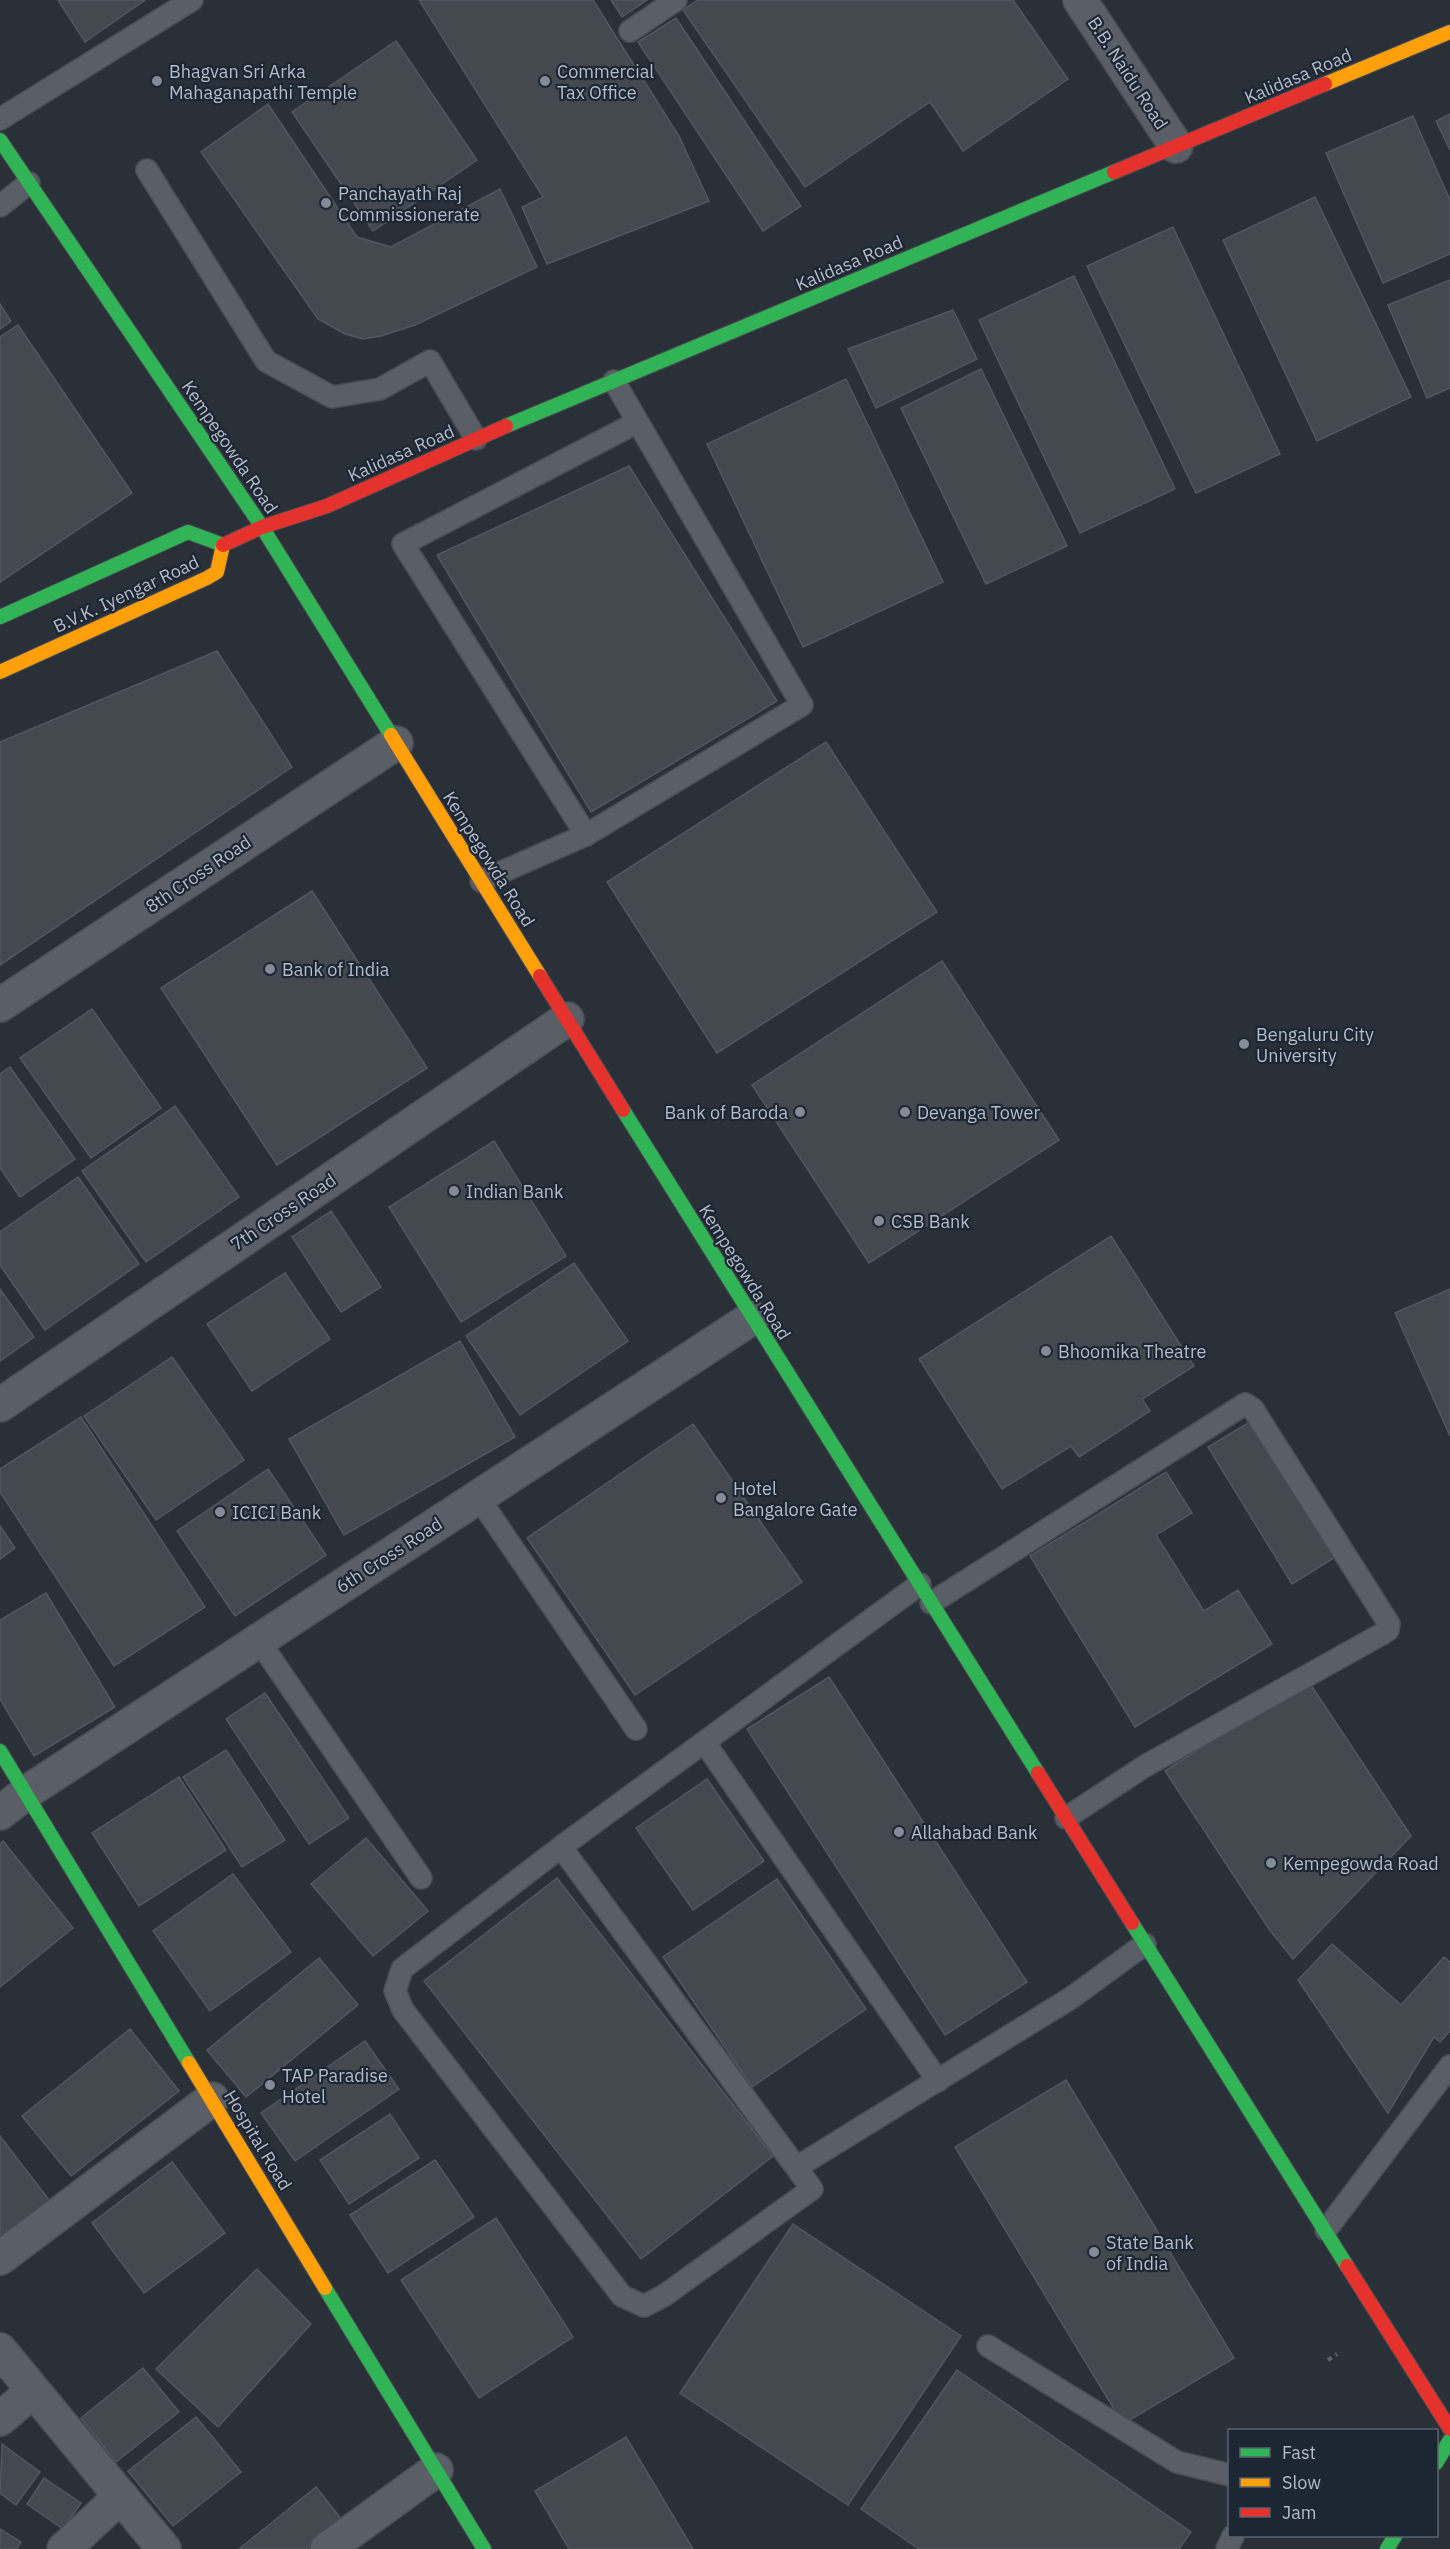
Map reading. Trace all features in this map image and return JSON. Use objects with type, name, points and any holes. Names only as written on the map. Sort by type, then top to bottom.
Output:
[{"type":"street","name":"B.B. Naidu Road","points":[[1080,0],[1176,146]]},
{"type":"street","name":"Kalidasa Road","points":[[224,545],[262,527],[327,506],[476,438],[1450,32]]},
{"type":"street","name":"Kempegowda Road","points":[[0,140],[262,527],[752,1317],[1450,2429]]},
{"type":"street","name":"B.V.K. Iyengar Road","points":[[0,617],[188,532],[224,545],[217,572],[207,578],[0,672]]},
{"type":"street","name":"8th Cross Road","points":[[0,1005],[396,743]]},
{"type":"street","name":"7th Cross Road","points":[[0,1405],[567,1019]]},
{"type":"street","name":"6th Cross Road","points":[[0,1813],[27,1792],[752,1317]]},
{"type":"street","name":"Hospital Road","points":[[0,1751],[27,1792],[484,2549]]},
{"type":"street","points":[[0,2258],[212,2099]]},
{"type":"street","points":[[0,2350],[164,2549]]},
{"type":"street","points":[[0,2419],[33,2391]]},
{"type":"street","points":[[1438,2461],[1450,2440]]},
{"type":"street","points":[[327,2549],[436,2470]]},
{"type":"street","points":[[64,2549],[121,2496]]},
{"type":"lane","points":[[0,119],[192,0]]},
{"type":"lane","points":[[630,31],[676,0]]},
{"type":"lane","points":[[147,170],[266,361],[332,397],[380,389],[430,361],[476,438]]},
{"type":"lane","points":[[0,206],[29,183]]},
{"type":"lane","points":[[481,881],[586,835],[802,705],[636,423],[615,381]]},
{"type":"lane","points":[[586,835],[403,544],[636,423]]},
{"type":"lane","points":[[931,1603],[1245,1404],[1253,1409],[1389,1624],[1388,1630],[1382,1634],[1145,1766],[1066,1818]]},
{"type":"lane","points":[[478,1497],[636,1730]]},
{"type":"lane","points":[[561,1847],[812,2189],[665,2295],[644,2306],[622,2296],[403,2010],[395,1991],[402,1968],[561,1847],[920,1584]]},
{"type":"lane","points":[[259,1641],[421,1878]]},
{"type":"lane","points":[[705,1743],[938,2081]]},
{"type":"lane","points":[[798,2167],[1071,1998],[1145,1944]]},
{"type":"lane","points":[[1326,2230],[1450,2066]]},
{"type":"lane","points":[[988,2346],[1177,2462],[1228,2475]]},
{"type":"path","points":[[1328,2360],[1337,2354]]},
{"type":"building","points":[[58,0],[145,0],[85,42]]},
{"type":"building","points":[[419,0],[593,0],[679,136],[709,201],[547,264],[522,207],[543,197]]},
{"type":"building","points":[[611,0],[647,0],[622,17]]},
{"type":"building","points":[[698,0],[1013,0],[1068,79],[963,151],[930,102],[805,187],[683,10]]},
{"type":"building","points":[[676,18],[801,206],[763,231],[638,42]]},
{"type":"building","points":[[396,41],[477,160],[373,231],[292,112]]},
{"type":"building","points":[[268,104],[357,237],[391,247],[500,189],[537,267],[415,325],[381,336],[363,339],[345,334],[318,319],[201,152]]},
{"type":"building","points":[[1450,114],[1450,150],[1436,121]]},
{"type":"building","points":[[1413,116],[1450,200],[1450,254],[1383,283],[1326,153]]},
{"type":"building","points":[[1315,197],[1411,397],[1317,441],[1223,240]]},
{"type":"building","points":[[1173,227],[1280,454],[1196,493],[1087,266]]},
{"type":"building","points":[[1074,276],[1175,489],[1080,533],[979,320]]},
{"type":"building","points":[[1450,280],[1450,388],[1427,398],[1388,305]]},
{"type":"building","points":[[0,304],[11,321],[0,329]]},
{"type":"building","points":[[953,310],[977,359],[876,408],[848,349]]},
{"type":"building","points":[[18,325],[132,493],[0,582],[0,337]]},
{"type":"building","points":[[981,369],[1067,546],[986,584],[901,408]]},
{"type":"building","points":[[846,379],[943,582],[803,647],[707,444]]},
{"type":"building","points":[[629,466],[777,701],[591,812],[437,555]]},
{"type":"building","points":[[217,651],[292,767],[0,965],[0,742]]},
{"type":"building","points":[[826,742],[937,912],[717,1053],[607,882]]},
{"type":"building","points":[[312,891],[427,1068],[277,1165],[161,988]]},
{"type":"building","name":"Devanga Tower","points":[[942,961],[1059,1140],[869,1263],[752,1085]]},
{"type":"building","points":[[92,1009],[161,1108],[91,1158],[20,1058]]},
{"type":"building","points":[[10,1067],[75,1159],[20,1197],[0,1168],[0,1074]]},
{"type":"building","points":[[175,1106],[239,1197],[146,1262],[82,1171]]},
{"type":"building","points":[[494,1141],[566,1256],[461,1322],[389,1207]]},
{"type":"building","points":[[78,1177],[139,1264],[45,1330],[0,1265],[0,1232]]},
{"type":"building","points":[[331,1211],[381,1287],[341,1312],[292,1237]]},
{"type":"building","points":[[1111,1236],[1194,1366],[1142,1399],[1150,1411],[1079,1457],[1071,1446],[1002,1489],[919,1359]]},
{"type":"building","points":[[574,1263],[628,1341],[520,1415],[466,1336]]},
{"type":"building","points":[[285,1273],[330,1339],[252,1391],[207,1324]]},
{"type":"building","points":[[0,1289],[34,1337],[0,1361]]},
{"type":"building","points":[[1450,1289],[1450,1436],[1395,1313]]},
{"type":"building","points":[[460,1341],[515,1437],[344,1535],[289,1439]]},
{"type":"building","points":[[172,1357],[244,1460],[156,1520],[84,1416]]},
{"type":"building","points":[[81,1417],[205,1607],[114,1666],[0,1492],[0,1469]]},
{"type":"building","points":[[1253,1420],[1337,1556],[1292,1584],[1208,1447]]},
{"type":"building","points":[[693,1424],[802,1582],[635,1695],[527,1538]]},
{"type":"building","points":[[268,1469],[326,1555],[235,1616],[177,1531]]},
{"type":"building","points":[[1166,1472],[1192,1513],[1156,1535],[1204,1611],[1238,1590],[1272,1644],[1135,1727],[1030,1556]]},
{"type":"building","points":[[0,1526],[15,1548],[0,1559]]},
{"type":"building","points":[[46,1593],[115,1707],[34,1756],[0,1699],[0,1620]]},
{"type":"building","points":[[829,1677],[1027,1982],[945,2035],[747,1729]]},
{"type":"building","points":[[1307,1679],[1411,1836],[1293,1959],[1269,1929],[1165,1771]]},
{"type":"building","points":[[265,1693],[349,1818],[309,1844],[226,1719]]},
{"type":"building","points":[[226,1750],[285,1840],[242,1867],[183,1777]]},
{"type":"building","points":[[179,1777],[226,1850],[139,1906],[92,1833]]},
{"type":"building","points":[[707,1779],[764,1861],[693,1910],[636,1828]]},
{"type":"building","points":[[366,1838],[428,1911],[373,1956],[311,1884]]},
{"type":"building","points":[[3,1841],[73,1928],[0,1987],[0,1844]]},
{"type":"building","points":[[233,1874],[291,1952],[210,2011],[153,1931]]},
{"type":"building","points":[[557,1878],[773,2156],[641,2259],[424,1981]]},
{"type":"building","points":[[777,1879],[866,2009],[752,2087],[663,1957]]},
{"type":"building","points":[[1332,1944],[1401,2005],[1444,1957],[1450,1962],[1450,2031],[1440,2042],[1434,2037],[1388,2113],[1298,1980]]},
{"type":"building","points":[[319,1958],[358,2005],[246,2097],[207,2050]]},
{"type":"building","points":[[130,2029],[179,2091],[71,2176],[22,2116]]},
{"type":"building","points":[[365,2041],[399,2089],[295,2161],[261,2113]]},
{"type":"building","name":"State Bank of India","points":[[1066,2080],[1234,2358],[1123,2424],[955,2147]]},
{"type":"building","points":[[390,2114],[419,2158],[349,2204],[320,2160]]},
{"type":"building","points":[[0,2136],[50,2201],[0,2240]]},
{"type":"building","points":[[435,2160],[474,2217],[388,2273],[350,2215]]},
{"type":"building","points":[[172,2162],[225,2233],[144,2293],[92,2223]]},
{"type":"building","points":[[496,2218],[573,2337],[479,2398],[401,2280]]},
{"type":"building","points":[[793,2224],[961,2336],[848,2505],[680,2393]]},
{"type":"building","points":[[257,2269],[311,2324],[218,2427],[156,2369]]},
{"type":"building","points":[[143,2368],[179,2412],[116,2462],[81,2418]]},
{"type":"building","points":[[957,2370],[1191,2532],[1179,2549],[919,2549],[861,2509]]},
{"type":"building","points":[[196,2417],[241,2472],[173,2526],[128,2471]]},
{"type":"building","points":[[626,2437],[693,2549],[569,2549],[535,2491]]},
{"type":"building","points":[[2,2444],[40,2472],[16,2505],[0,2493]]},
{"type":"building","points":[[44,2478],[81,2503],[63,2529],[27,2504]]},
{"type":"building","points":[[316,2487],[342,2520],[306,2549],[239,2549]]},
{"type":"building","points":[[0,2529],[21,2542],[17,2549],[0,2549]]},
{"type":"traffic: fast","points":[[0,140],[262,527],[391,735]]},
{"type":"traffic: fast","points":[[506,426],[1114,172]]},
{"type":"traffic: fast","points":[[0,617],[188,532],[223,545]]},
{"type":"traffic: fast","points":[[623,1110],[1038,1773]]},
{"type":"traffic: fast","points":[[0,1751],[189,2063]]},
{"type":"traffic: fast","points":[[1132,1923],[1347,2266]]},
{"type":"traffic: fast","points":[[325,2288],[484,2549]]},
{"type":"traffic: fast","points":[[1438,2460],[1450,2440]]},
{"type":"traffic: fast","points":[[1387,2549],[1394,2537]]},
{"type":"traffic: slow","points":[[1325,84],[1450,32]]},
{"type":"traffic: slow","points":[[0,672],[207,578],[217,572],[223,545]]},
{"type":"traffic: slow","points":[[391,735],[540,976]]},
{"type":"traffic: slow","points":[[189,2063],[325,2288]]},
{"type":"traffic: jam","points":[[1114,172],[1325,84]]},
{"type":"traffic: jam","points":[[223,545],[262,527],[327,506],[506,426]]},
{"type":"traffic: jam","points":[[540,976],[623,1110]]},
{"type":"traffic: jam","points":[[1038,1773],[1132,1923]]},
{"type":"traffic: jam","points":[[1347,2266],[1450,2429]]},
{"type":"place","name":"Bhagvan Sri Arka Mahaganapathi Temple","points":[[157,81]]},
{"type":"place","name":"Commercial Tax Office","points":[[545,81]]},
{"type":"place","name":"Panchayath Raj Commissionerate","points":[[326,203]]},
{"type":"place","name":"Bank of India","points":[[270,969]]},
{"type":"place","name":"Bengaluru City University","points":[[1244,1044]]},
{"type":"place","name":"Bank of Baroda","points":[[800,1112]]},
{"type":"place","name":"Devanga Tower","points":[[905,1112]]},
{"type":"place","name":"Indian Bank","points":[[454,1191]]},
{"type":"place","name":"CSB Bank","points":[[879,1221]]},
{"type":"place","name":"Bhoomika Theatre","points":[[1046,1351]]},
{"type":"place","name":"Hotel Bangalore Gate","points":[[721,1498]]},
{"type":"place","name":"ICICI Bank","points":[[220,1512]]},
{"type":"place","name":"Allahabad Bank","points":[[899,1832]]},
{"type":"place","name":"Kempegowda Road","points":[[1271,1863]]},
{"type":"place","name":"TAP Paradise Hotel","points":[[270,2085]]},
{"type":"place","name":"State Bank of India","points":[[1094,2252]]}]
